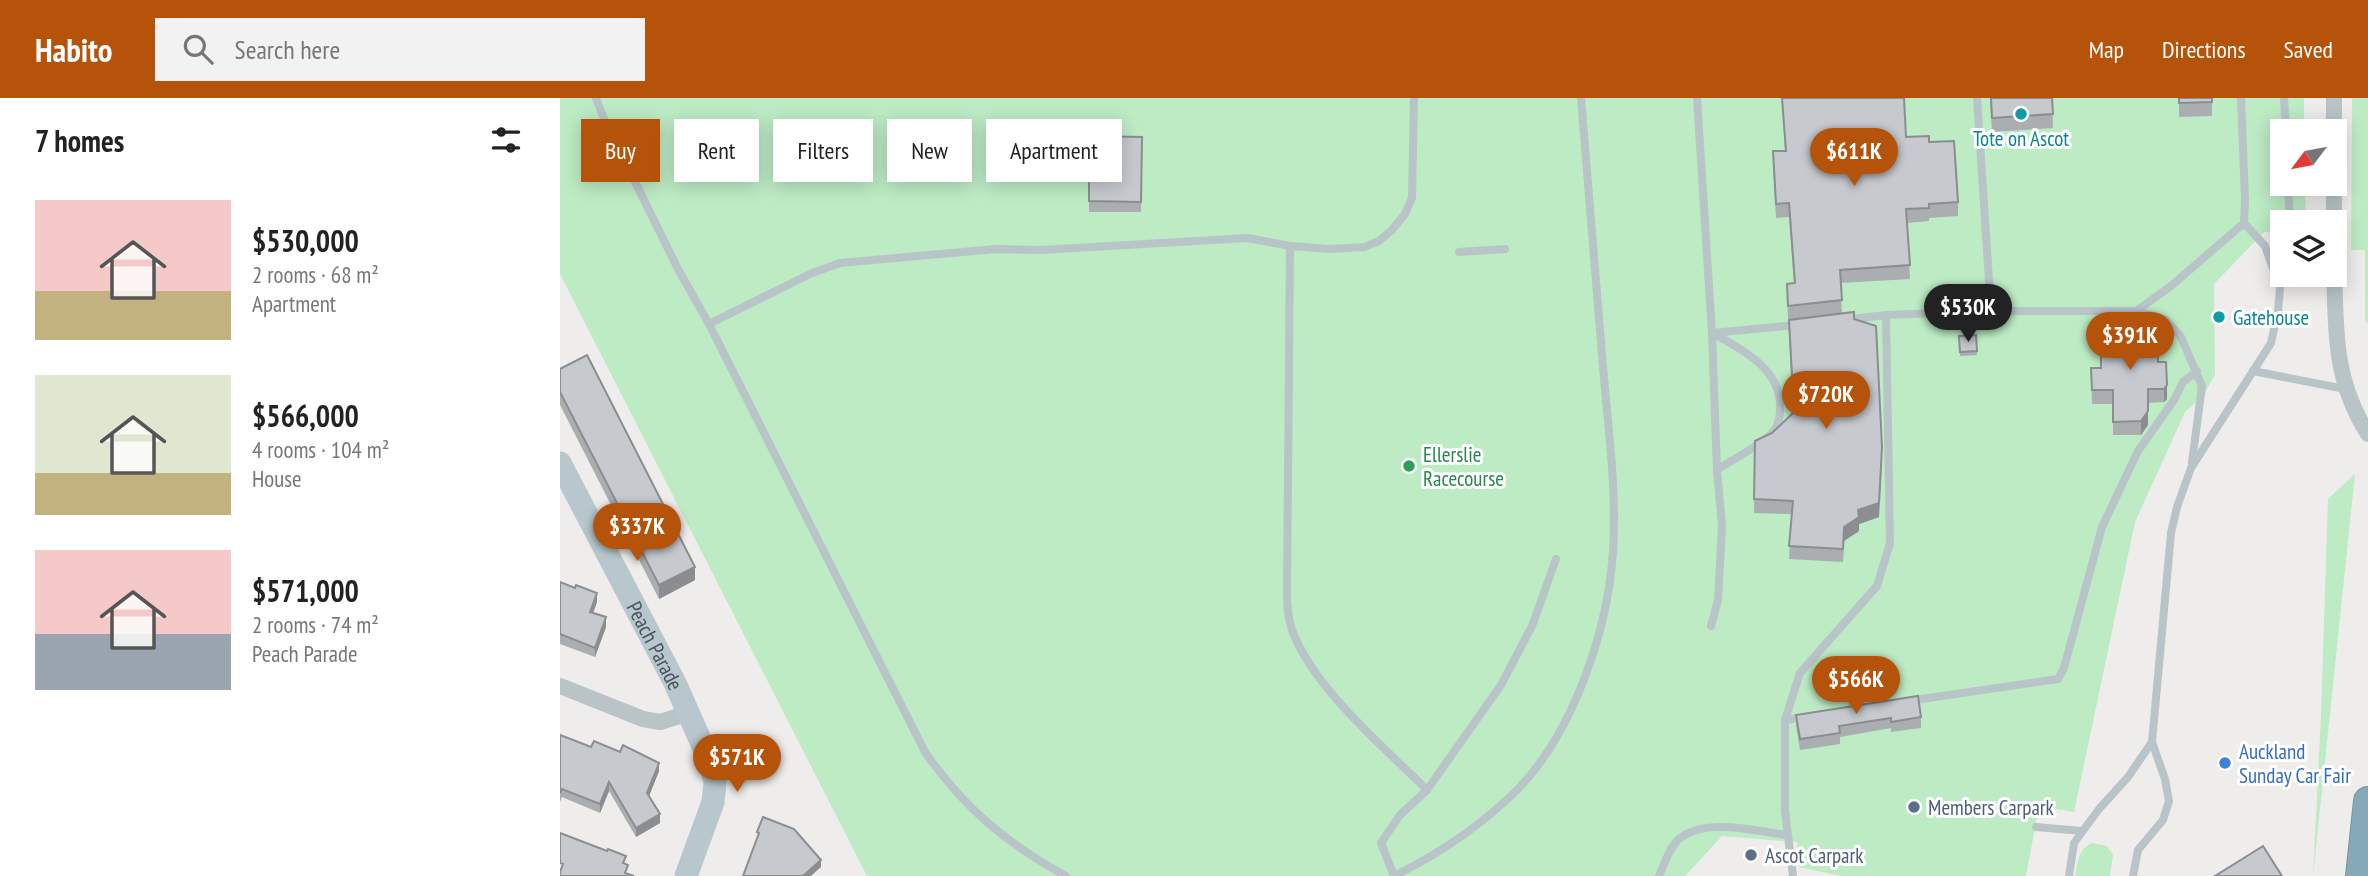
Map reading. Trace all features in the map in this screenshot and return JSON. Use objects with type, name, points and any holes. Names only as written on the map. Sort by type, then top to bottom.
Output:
[{"type":"highway","points":[[2346,876],[2367,807]]},
{"type":"highway","points":[[2360,876],[2367,807]]},
{"type":"main road","name":"Peach Parade","points":[[560,463],[689,713],[710,762],[715,782],[713,802],[686,876]]},
{"type":"street","points":[[2334,98],[2334,119]]},
{"type":"street","points":[[2335,287],[2336,333],[2345,390],[2368,434]]},
{"type":"street","points":[[560,686],[643,719],[660,722],[689,713]]},
{"type":"lane","points":[[596,98],[656,224],[925,752],[947,783],[972,810],[1032,857],[1066,876]]},
{"type":"lane","points":[[709,324],[812,273],[841,263],[996,248],[1040,250],[1248,238],[1290,246],[1330,249],[1364,247],[1379,241],[1392,230],[1405,214],[1412,198],[1414,98]]},
{"type":"lane","points":[[1556,559],[1532,626],[1501,685],[1427,790],[1400,815],[1381,843],[1394,876],[1471,831],[1521,786],[1563,723],[1580,689],[1598,635],[1613,553],[1612,482],[1581,98]]},
{"type":"lane","points":[[1697,98],[1721,526],[1718,600],[1711,626]]},
{"type":"lane","points":[[1978,98],[1991,311]]},
{"type":"lane","points":[[2133,876],[2138,850],[2164,820],[2169,801],[2165,779],[2152,742],[2171,533],[2176,507],[2191,468],[2271,343],[2278,312],[2280,288],[2265,246],[2244,223],[2241,98]]},
{"type":"lane","points":[[2284,98],[2285,119]]},
{"type":"lane","points":[[2136,311],[2171,286],[2244,223]]},
{"type":"lane","points":[[1290,246],[1287,611],[1308,662],[1329,689],[1427,790]]},
{"type":"lane","points":[[1459,252],[1506,249]]},
{"type":"lane","points":[[1835,321],[1886,315],[1991,311],[2136,311],[2165,319],[2181,337],[2202,386],[2191,468]]},
{"type":"lane","points":[[1793,876],[1787,835],[1785,720],[1800,673],[1877,586],[1890,543],[1886,315]]},
{"type":"lane","points":[[1712,333],[1810,324]]},
{"type":"lane","points":[[1712,333],[1746,351],[1772,376],[1781,400],[1780,422],[1770,435],[1717,470]]},
{"type":"lane","points":[[1894,703],[2058,679],[2064,668],[2102,527],[2137,451],[2174,400],[2183,382],[2197,371]]},
{"type":"lane","points":[[2253,371],[2345,390]]},
{"type":"lane","points":[[1785,720],[1812,716]]},
{"type":"lane","points":[[2069,876],[2074,843],[2099,808],[2128,777],[2152,742]]},
{"type":"lane","points":[[1659,876],[1676,843],[1689,832],[1700,828],[1718,827],[1787,835]]},
{"type":"lane","points":[[2036,827],[2082,831]]},
{"type":"green space","name":"Ellerslie Racecourse","points":[[560,98],[2304,98],[2304,119],[2270,119],[2270,196],[2305,196],[2306,210],[2270,210],[2270,232],[2264,232],[2214,284],[2215,375],[2202,397],[2185,412],[2135,522],[2074,812],[2039,806],[2026,876],[1841,876],[1799,867],[1797,842],[1722,836],[1685,876],[867,876],[560,274]]},
{"type":"green space","points":[[2352,98],[2368,98],[2368,323],[2365,321],[2365,250],[2351,250]]},
{"type":"green space","points":[[2355,474],[2313,876],[2328,499]]},
{"type":"green space","points":[[2093,843],[2107,846],[2113,855],[2110,876],[2075,876],[2084,848]]},
{"type":"building","points":[[1782,98],[1904,98],[1906,137],[1929,136],[1929,142],[1954,141],[1958,202],[1906,209],[1910,265],[1840,270],[1842,300],[1788,306],[1787,284],[1795,283],[1789,203],[1776,204],[1773,151],[1786,151]]},
{"type":"building","points":[[1991,98],[2052,98],[2053,114],[1992,118]]},
{"type":"building","points":[[2179,98],[2212,98],[2212,102],[2179,103]]},
{"type":"building","points":[[1122,137],[1142,137],[1141,202],[1089,201],[1089,182],[1122,182]]},
{"type":"building","points":[[1854,312],[1854,319],[1876,326],[1882,447],[1879,503],[1858,510],[1859,517],[1844,527],[1843,549],[1789,546],[1793,501],[1754,499],[1755,441],[1772,433],[1794,412],[1789,320]]},
{"type":"building","points":[[2157,330],[2158,362],[2166,362],[2167,385],[2164,389],[2148,389],[2148,411],[2141,421],[2113,422],[2113,390],[2092,390],[2091,368],[2101,368],[2101,331]]},
{"type":"building","points":[[1976,335],[1977,351],[1960,352],[1959,336]]},
{"type":"building","points":[[587,355],[695,567],[659,585],[560,392],[560,369]]},
{"type":"building","points":[[560,582],[597,593],[590,612],[606,617],[595,648],[560,634]]},
{"type":"building","points":[[1918,696],[1921,717],[1891,722],[1891,718],[1839,726],[1840,733],[1800,739],[1796,715]]},
{"type":"building","points":[[560,735],[591,747],[594,741],[620,752],[623,745],[659,763],[647,793],[660,814],[636,828],[609,782],[600,804],[562,789],[560,793]]},
{"type":"building","points":[[763,817],[794,829],[821,860],[803,876],[743,876]]},
{"type":"building","points":[[560,833],[626,856],[623,863],[628,865],[625,873],[634,876],[560,876],[563,864],[560,863]]},
{"type":"building","points":[[2263,846],[2282,876],[2215,876]]},
{"type":"place","name":"Tote on Ascot","points":[[2021,114]]},
{"type":"place","name":"Gatehouse","points":[[2219,317]]},
{"type":"place","name":"Ellerslie Racecourse","points":[[1409,466]]},
{"type":"place","name":"Auckland Sunday Car Fair","points":[[2225,763]]},
{"type":"place","name":"Members Carpark","points":[[1914,807]]},
{"type":"place","name":"Ascot Carpark","points":[[1751,855]]}]
